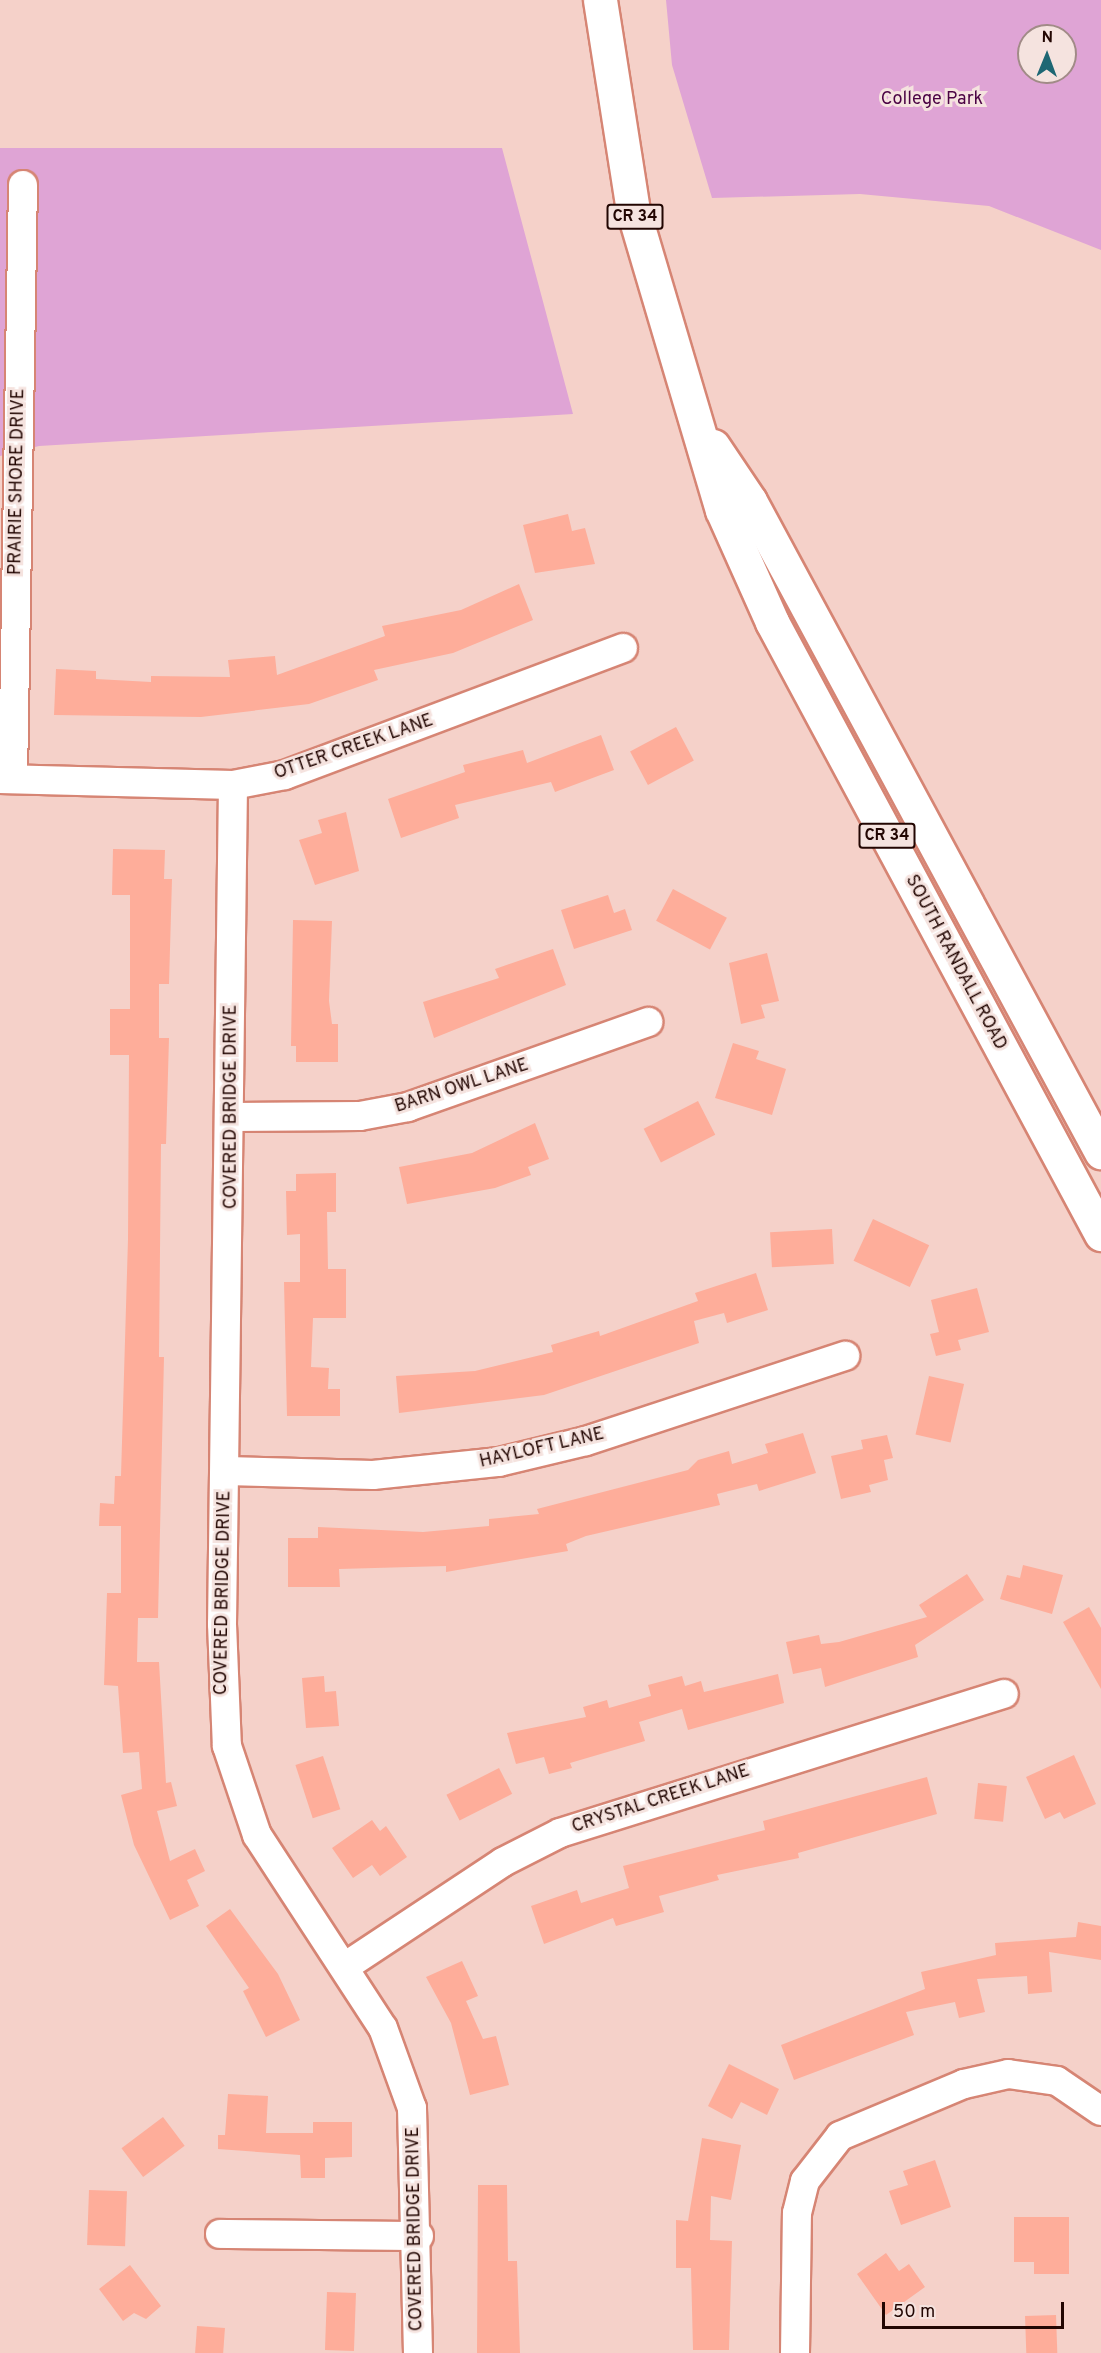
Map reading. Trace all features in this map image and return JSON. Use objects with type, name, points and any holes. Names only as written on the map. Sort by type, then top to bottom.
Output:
[{"type":"main road","name":"SOUTH RANDALL ROAD","points":[[600,0],[633,210],[700,427],[722,510],[772,622],[1101,1234]]},
{"type":"main road","name":"SOUTH RANDALL ROAD","points":[[700,427],[750,501],[1101,1152]]},
{"type":"street","name":"PRAIRIE SHORE DRIVE","points":[[7,779],[23,185]]},
{"type":"street","name":"OTTER CREEK LANE","points":[[7,779],[233,785],[338,757],[623,648]]},
{"type":"street","name":"COVERED BRIDGE DRIVE","points":[[233,785],[233,1117],[222,1689],[227,1746],[257,1835],[288,1888],[346,1966],[383,2028],[412,2108],[419,2236],[418,2353]]},
{"type":"street","name":"BARN OWL LANE","points":[[233,1117],[360,1116],[408,1107],[648,1022]]},
{"type":"street","name":"HAYLOFT LANE","points":[[227,1471],[373,1475],[499,1462],[596,1437],[845,1356]]},
{"type":"street","name":"CRYSTAL CREEK LANE","points":[[346,1966],[503,1862],[560,1833],[1004,1694]]},
{"type":"street","points":[[795,2353],[797,2213],[805,2181],[822,2154],[840,2136],[975,2081],[1022,2074],[1057,2081],[1101,2111]]},
{"type":"street","points":[[220,2234],[419,2236]]},
{"type":"green space","name":"College Park","points":[[666,0],[1101,0],[1101,250],[989,206],[860,194],[712,198],[672,65]]},
{"type":"green space","points":[[0,148],[502,148],[573,414],[39,446],[0,456]]},
{"type":"building","points":[[568,514],[572,531],[585,528],[595,564],[535,573],[523,525]]},
{"type":"building","points":[[519,584],[533,620],[453,653],[374,670],[378,680],[309,704],[201,717],[54,715],[56,669],[96,671],[96,679],[151,682],[151,676],[230,677],[228,660],[275,656],[277,675],[385,636],[382,626],[461,610]]},
{"type":"building","points":[[676,727],[694,761],[648,785],[630,751]]},
{"type":"building","points":[[601,735],[614,770],[555,792],[551,782],[455,805],[459,818],[401,838],[388,799],[465,772],[463,765],[523,750],[527,763]]},
{"type":"building","points":[[346,812],[359,871],[315,885],[299,840],[322,833],[318,820]]},
{"type":"building","points":[[113,849],[165,850],[164,879],[172,879],[169,984],[159,984],[159,1038],[169,1038],[166,1144],[161,1144],[159,1357],[164,1357],[158,1618],[138,1618],[137,1662],[159,1662],[166,1783],[171,1782],[177,1806],[157,1811],[170,1861],[195,1849],[205,1871],[187,1880],[199,1906],[170,1920],[134,1845],[121,1795],[142,1789],[139,1752],[123,1753],[118,1686],[104,1685],[107,1593],[121,1593],[121,1526],[99,1526],[100,1503],[114,1504],[115,1476],[121,1476],[128,1239],[129,1055],[110,1055],[110,1009],[130,1009],[130,895],[112,895]]},
{"type":"building","points":[[673,889],[727,918],[710,949],[656,921]]},
{"type":"building","points":[[608,895],[614,913],[625,909],[632,930],[574,949],[561,910]]},
{"type":"building","points":[[293,920],[332,921],[329,1001],[332,1024],[338,1024],[338,1062],[296,1062],[296,1046],[291,1046]]},
{"type":"building","points":[[553,949],[566,985],[434,1038],[423,1002],[499,978],[495,969]]},
{"type":"building","points":[[767,953],[779,1001],[761,1005],[765,1018],[741,1024],[729,963]]},
{"type":"building","points":[[733,1043],[759,1051],[756,1059],[786,1069],[772,1115],[715,1098]]},
{"type":"building","points":[[698,1101],[715,1135],[661,1163],[644,1129]]},
{"type":"building","points":[[535,1123],[549,1159],[528,1167],[531,1175],[495,1188],[407,1204],[399,1167],[472,1153]]},
{"type":"building","points":[[336,1173],[336,1212],[327,1212],[328,1269],[346,1269],[346,1318],[313,1318],[311,1367],[329,1368],[328,1389],[340,1389],[340,1416],[287,1416],[284,1282],[300,1282],[300,1234],[287,1235],[286,1191],[296,1191],[296,1174]]},
{"type":"building","points":[[873,1219],[929,1245],[910,1287],[854,1261]]},
{"type":"building","points":[[832,1229],[834,1264],[772,1267],[770,1232]]},
{"type":"building","points":[[756,1273],[768,1310],[727,1323],[724,1313],[694,1321],[699,1343],[544,1395],[399,1413],[396,1376],[475,1371],[553,1352],[551,1345],[599,1331],[600,1336],[698,1301],[695,1293]]},
{"type":"building","points":[[977,1288],[989,1332],[958,1340],[961,1350],[936,1356],[930,1334],[939,1332],[931,1300]]},
{"type":"building","points":[[929,1376],[964,1384],[951,1443],[916,1434]]},
{"type":"building","points":[[803,1433],[816,1473],[759,1491],[757,1484],[717,1494],[720,1505],[586,1536],[566,1544],[568,1551],[446,1572],[446,1566],[339,1569],[340,1587],[288,1587],[288,1538],[318,1538],[318,1527],[423,1532],[489,1526],[489,1519],[539,1514],[537,1509],[688,1470],[698,1460],[729,1451],[732,1464],[768,1453],[765,1444]]},
{"type":"building","points":[[887,1435],[893,1458],[884,1460],[888,1480],[869,1485],[871,1492],[841,1499],[831,1456],[863,1449],[861,1440]]},
{"type":"building","points":[[1023,1565],[1063,1575],[1052,1614],[1000,1599],[1007,1575],[1020,1578]]},
{"type":"building","points":[[967,1574],[984,1600],[915,1645],[918,1657],[825,1687],[821,1668],[793,1674],[786,1642],[819,1635],[821,1644],[839,1642],[927,1617],[919,1605]]},
{"type":"building","points":[[1089,1607],[1101,1628],[1101,1689],[1063,1622]]},
{"type":"building","points":[[778,1674],[784,1703],[688,1730],[682,1709],[639,1722],[645,1741],[570,1763],[572,1768],[549,1774],[544,1757],[516,1764],[507,1733],[586,1717],[583,1707],[607,1700],[609,1708],[651,1696],[648,1685],[682,1676],[685,1686],[701,1681],[704,1692]]},
{"type":"building","points":[[324,1676],[325,1692],[336,1691],[339,1726],[306,1728],[302,1678]]},
{"type":"building","points":[[1074,1755],[1096,1804],[1064,1819],[1060,1812],[1045,1819],[1026,1777]]},
{"type":"building","points":[[323,1756],[340,1809],[313,1818],[295,1765]]},
{"type":"building","points":[[499,1768],[512,1794],[460,1821],[446,1795]]},
{"type":"building","points":[[927,1777],[937,1814],[798,1853],[799,1858],[717,1875],[719,1880],[659,1896],[664,1912],[616,1926],[613,1918],[544,1944],[531,1906],[577,1890],[581,1903],[629,1888],[623,1866],[765,1830],[763,1821]]},
{"type":"building","points":[[978,1783],[1007,1786],[1003,1822],[974,1819]]},
{"type":"building","points":[[372,1820],[380,1831],[386,1826],[407,1857],[380,1876],[372,1865],[353,1878],[332,1848]]},
{"type":"building","points":[[230,1909],[278,1974],[300,2020],[266,2037],[243,1991],[249,1988],[206,1926]]},
{"type":"building","points":[[1078,1922],[1101,1926],[1101,1960],[1049,1952],[1052,1992],[1028,1994],[1027,1976],[977,1979],[985,2012],[959,2018],[955,2002],[906,2012],[914,2035],[794,2080],[781,2045],[925,1989],[921,1972],[996,1955],[995,1943],[1076,1937]]},
{"type":"building","points":[[462,1961],[478,1996],[466,2001],[483,2039],[496,2036],[509,2085],[470,2095],[451,2023],[426,1977]]},
{"type":"building","points":[[729,2064],[779,2089],[767,2115],[741,2102],[732,2119],[708,2106]]},
{"type":"building","points":[[228,2094],[268,2096],[266,2133],[313,2133],[313,2122],[352,2122],[352,2157],[325,2158],[325,2178],[301,2178],[300,2155],[218,2149],[218,2135],[225,2135]]},
{"type":"building","points":[[163,2117],[185,2146],[143,2177],[121,2148]]},
{"type":"building","points":[[702,2138],[741,2145],[731,2200],[711,2196],[710,2240],[732,2241],[729,2350],[693,2350],[691,2268],[676,2268],[676,2220],[688,2221]]},
{"type":"building","points":[[935,2160],[951,2207],[901,2225],[889,2191],[908,2185],[903,2171]]},
{"type":"building","points":[[478,2185],[507,2185],[508,2261],[517,2261],[520,2353],[477,2353]]},
{"type":"building","points":[[89,2190],[127,2191],[125,2246],[87,2245]]},
{"type":"building","points":[[1014,2217],[1069,2217],[1069,2274],[1034,2274],[1034,2262],[1014,2262]]},
{"type":"building","points":[[886,2253],[899,2271],[909,2264],[925,2287],[886,2315],[857,2274]]},
{"type":"building","points":[[130,2265],[161,2306],[146,2319],[134,2313],[123,2321],[99,2289]]},
{"type":"building","points":[[327,2292],[356,2293],[354,2351],[325,2350]]},
{"type":"building","points":[[1056,2315],[1057,2353],[1026,2353],[1025,2316]]},
{"type":"building","points":[[197,2326],[225,2328],[223,2353],[195,2353]]}]
